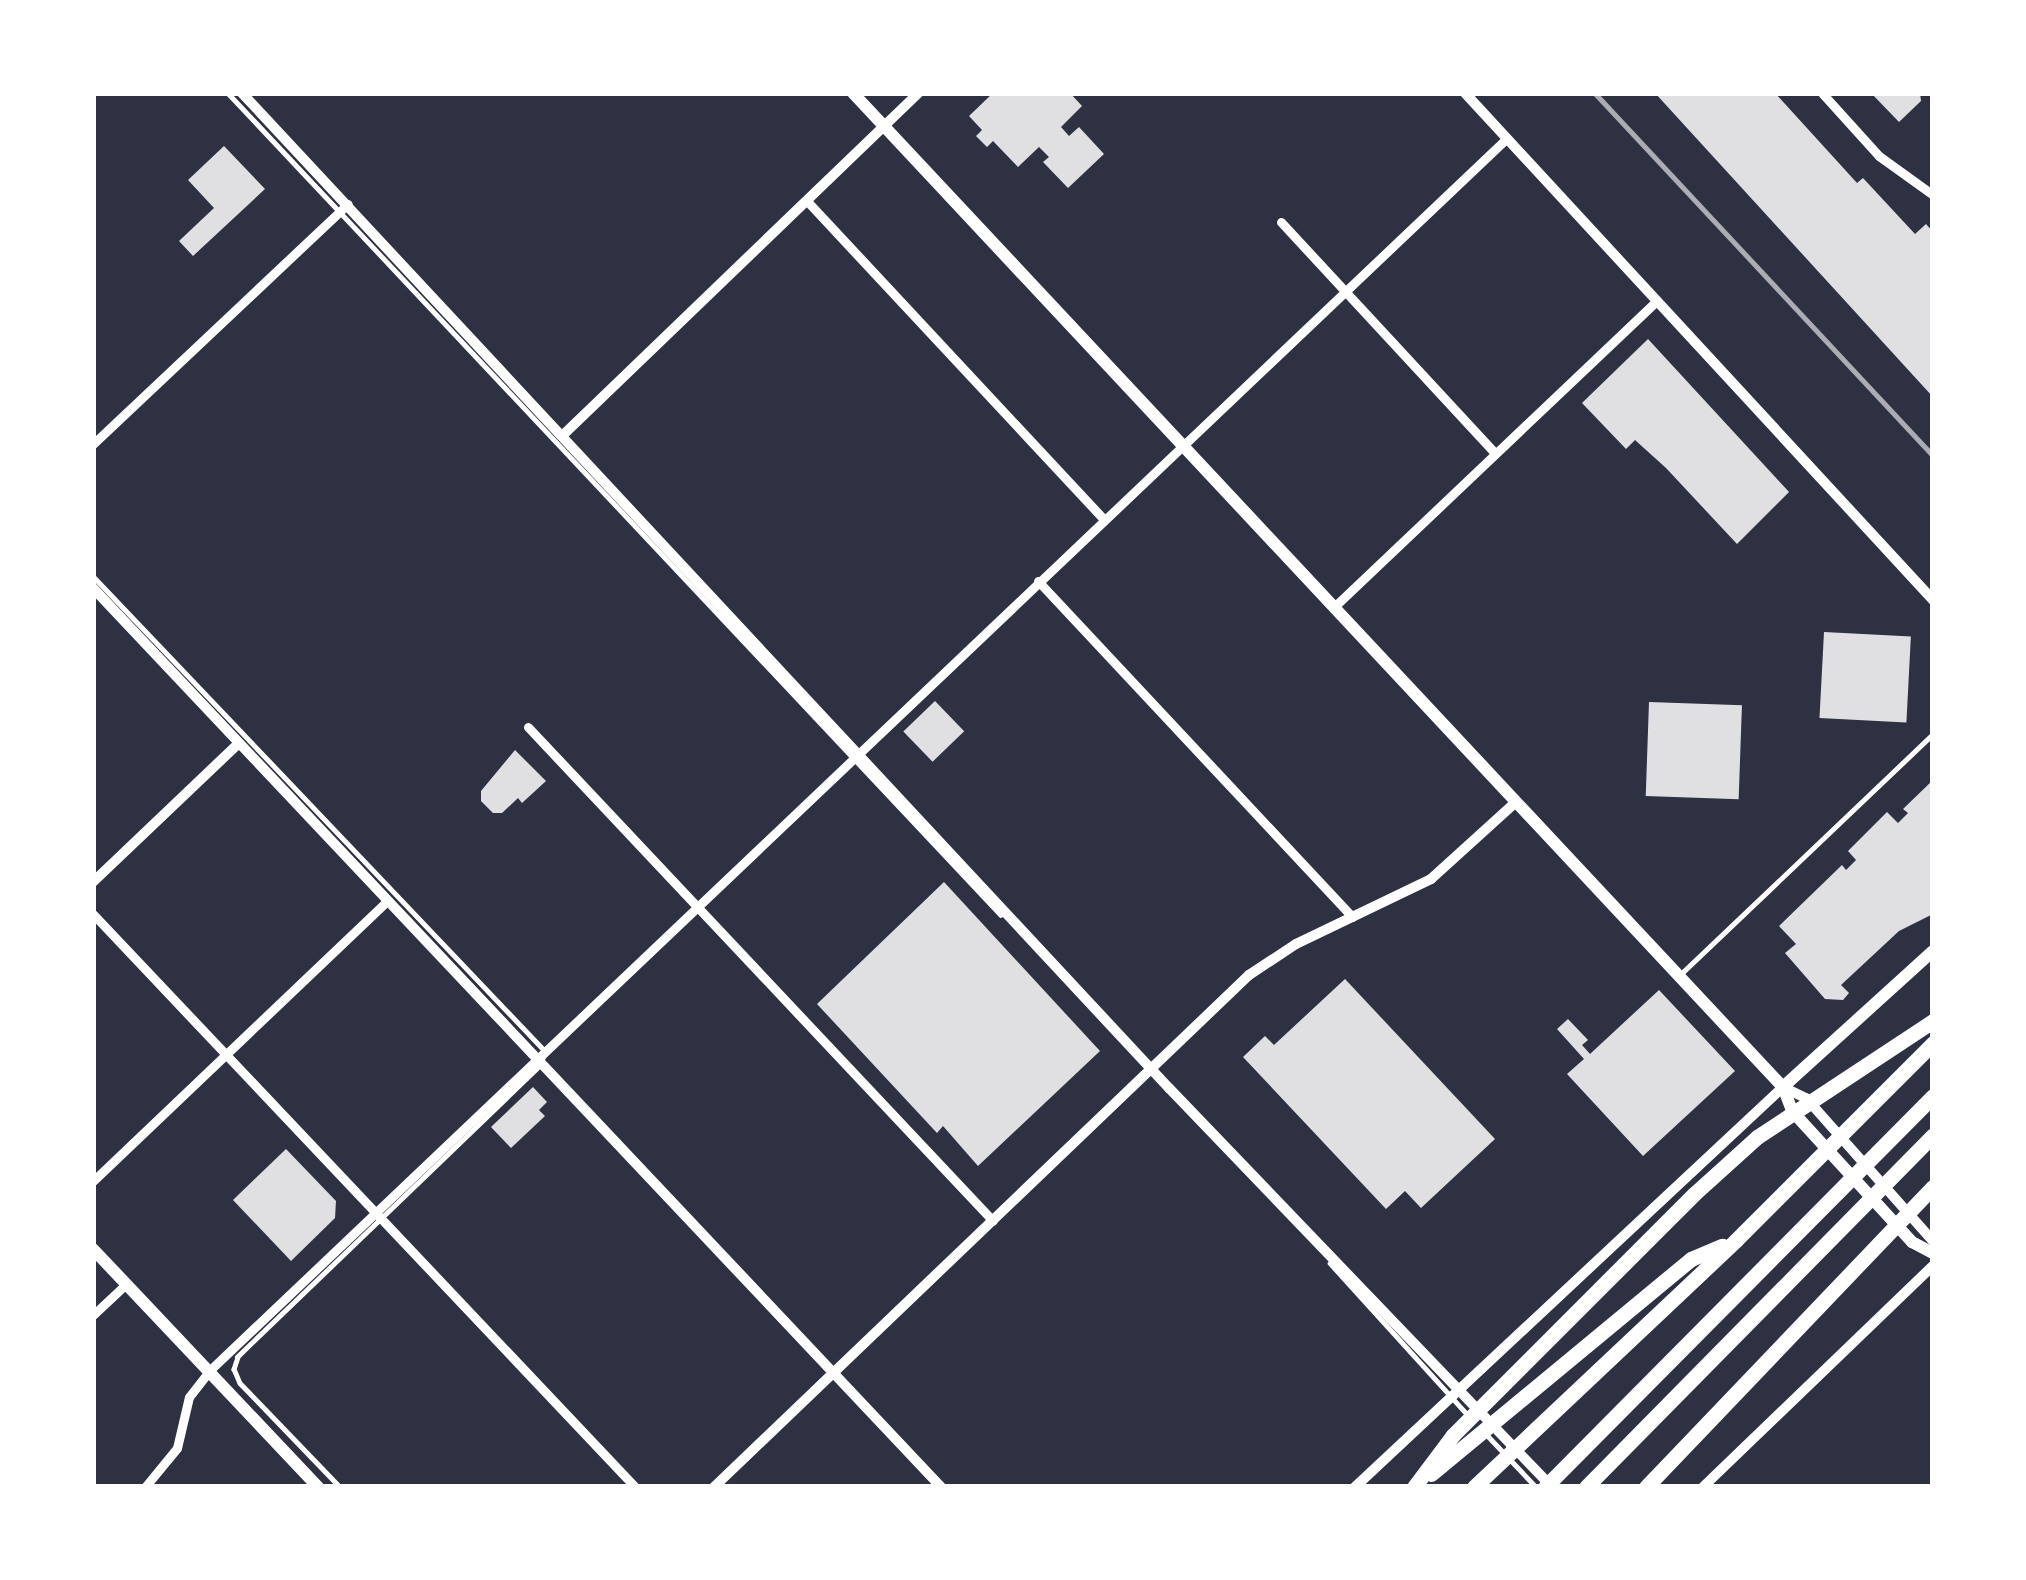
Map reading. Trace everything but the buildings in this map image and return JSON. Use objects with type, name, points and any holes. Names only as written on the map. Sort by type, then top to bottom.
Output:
[{"type":"highway","points":[[1414,1487],[1481,1406],[1726,1166],[1801,1106],[1933,1021]]},
{"type":"highway","points":[[1474,1487],[1736,1240],[1933,1043]]},
{"type":"highway","points":[[1544,1487],[1933,1096]]},
{"type":"highway","points":[[1586,1487],[1933,1136]]},
{"type":"highway","points":[[1646,1487],[1933,1187]]},
{"type":"highway","points":[[1414,1487],[1691,1259],[1736,1240]]},
{"type":"main road","points":[[853,93],[1783,1087],[1792,1112],[1912,1242],[1933,1253]]},
{"type":"main road","points":[[1783,1087],[1933,951]]},
{"type":"main road","points":[[93,1249],[318,1487]]},
{"type":"street","points":[[242,93],[343,208],[562,436],[854,757],[1544,1487]]},
{"type":"street","points":[[562,436],[920,93]]},
{"type":"street","points":[[1465,93],[1933,600]]},
{"type":"street","points":[[1822,93],[1879,156],[1933,195]]},
{"type":"street","points":[[145,1487],[177,1448],[189,1396],[209,1371],[381,1215],[697,906],[1507,138]]},
{"type":"street","points":[[807,201],[1104,519]]},
{"type":"street","points":[[93,445],[343,208]]},
{"type":"street","points":[[1280,222],[1495,453]]},
{"type":"street","points":[[1334,607],[1656,301]]},
{"type":"street","points":[[1038,581],[1352,916]]},
{"type":"street","points":[[93,589],[941,1487]]},
{"type":"street","points":[[527,727],[993,1221]]},
{"type":"street","points":[[93,882],[238,744]]},
{"type":"street","points":[[714,1487],[1249,975],[1352,916],[1431,879],[1516,802]]},
{"type":"street","points":[[93,1180],[386,902]]},
{"type":"street","points":[[93,914],[634,1487]]},
{"type":"street","points":[[1355,1487],[1783,1087],[1806,1097],[1933,1240]]},
{"type":"street","points":[[1703,1487],[1933,1266]]},
{"type":"street","points":[[93,1316],[126,1284]]},
{"type":"lane","points":[[228,93],[343,208],[854,757]]},
{"type":"lane","points":[[93,577],[540,1058]]},
{"type":"lane","points":[[1679,976],[1933,734]]},
{"type":"lane","points":[[340,1487],[240,1383],[235,1363],[381,1215]]},
{"type":"railway","points":[[1595,93],[1933,456]]}]
